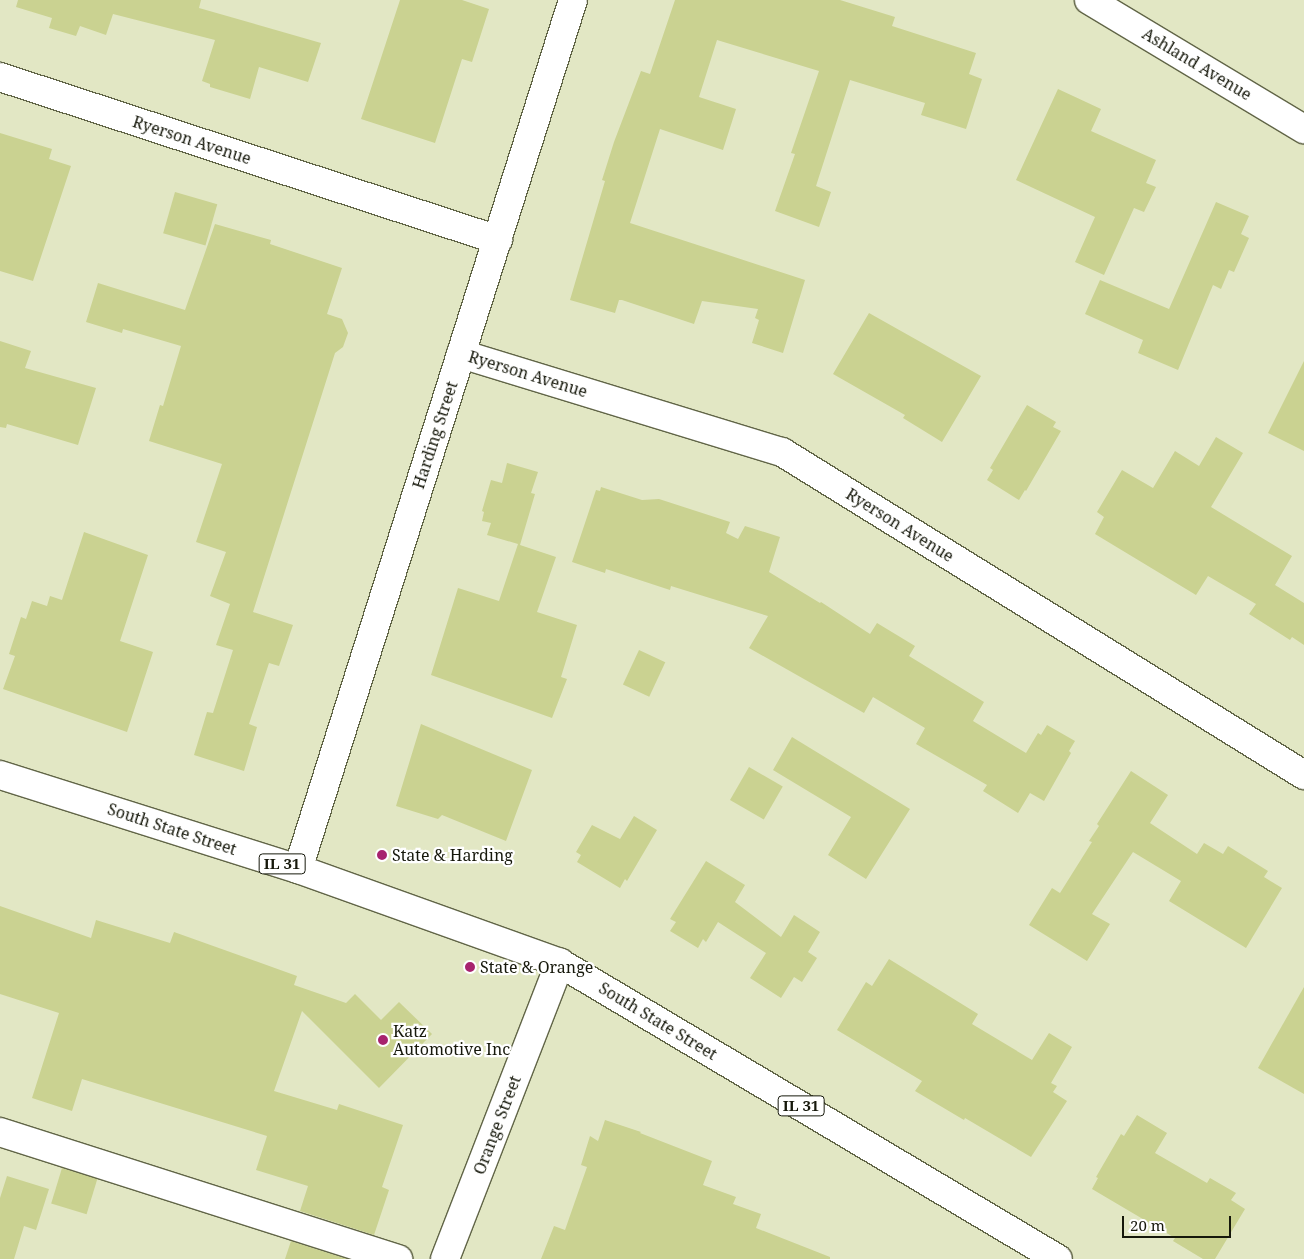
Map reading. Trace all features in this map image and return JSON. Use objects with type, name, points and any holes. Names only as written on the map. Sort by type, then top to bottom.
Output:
[{"type":"street","name":"Harding Street","points":[[298,869],[573,0]]},
{"type":"street","name":"Ashland Avenue","points":[[1089,0],[1304,129]]},
{"type":"street","name":"Ryerson Avenue","points":[[0,77],[498,240]]},
{"type":"street","name":"Ryerson Avenue","points":[[461,354],[782,452],[1304,775]]},
{"type":"street","name":"South State Street","points":[[0,775],[298,869],[560,963],[1045,1256]]},
{"type":"street","name":"Orange Street","points":[[445,1259],[560,963]]},
{"type":"street","points":[[0,1132],[398,1259]]},
{"type":"building","points":[[18,0],[201,0],[199,8],[321,43],[308,82],[259,67],[250,99],[210,87],[210,84],[202,81],[215,40],[113,14],[106,35],[80,26],[76,36],[49,28],[52,18],[16,7]]},
{"type":"building","points":[[400,0],[462,0],[489,9],[472,62],[462,59],[435,143],[361,119]]},
{"type":"building","points":[[675,0],[840,0],[895,17],[892,26],[976,53],[969,74],[982,79],[966,129],[921,115],[925,103],[850,80],[816,186],[831,192],[819,227],[775,211],[795,154],[791,153],[819,71],[717,40],[699,97],[736,109],[723,150],[660,129],[630,223],[805,280],[783,353],[752,343],[759,320],[755,318],[758,309],[702,301],[694,324],[622,300],[619,300],[615,313],[570,300],[605,181],[602,180],[614,142],[641,71],[650,74]]},
{"type":"building","points":[[1058,89],[1101,109],[1091,131],[1156,160],[1146,183],[1156,187],[1144,212],[1134,208],[1104,275],[1075,262],[1095,217],[1016,180]]},
{"type":"building","points":[[0,133],[52,149],[49,159],[71,166],[33,281],[0,271]]},
{"type":"building","points":[[175,192],[217,204],[205,245],[163,233]]},
{"type":"building","points":[[1216,202],[1249,216],[1241,234],[1249,238],[1234,272],[1229,270],[1221,289],[1213,285],[1178,370],[1138,353],[1143,340],[1085,314],[1100,280],[1169,309]]},
{"type":"building","points":[[215,224],[271,240],[270,244],[342,268],[327,314],[342,319],[348,333],[343,347],[335,353],[253,612],[293,625],[279,666],[269,663],[249,724],[257,727],[244,771],[194,755],[207,712],[213,713],[233,650],[216,645],[230,604],[210,596],[226,552],[196,542],[222,464],[149,441],[160,405],[163,406],[181,346],[123,329],[122,333],[86,322],[98,283],[185,310]]},
{"type":"building","points":[[869,313],[981,376],[942,442],[903,418],[905,415],[833,374]]},
{"type":"building","points":[[0,341],[31,351],[25,368],[96,388],[78,445],[7,424],[6,428],[0,427]]},
{"type":"building","points":[[1304,361],[1304,451],[1268,433]]},
{"type":"building","points":[[1027,405],[1056,422],[1053,427],[1061,431],[1019,500],[987,480],[993,470],[990,468]]},
{"type":"building","points":[[1216,437],[1243,453],[1211,507],[1292,556],[1275,585],[1304,603],[1304,645],[1292,637],[1290,640],[1249,614],[1256,604],[1208,576],[1196,595],[1095,534],[1104,517],[1097,512],[1122,470],[1153,488],[1175,451],[1199,466]]},
{"type":"building","points":[[507,463],[538,472],[531,493],[535,494],[520,545],[556,557],[537,612],[577,625],[561,677],[567,679],[552,718],[431,675],[458,588],[499,601],[518,544],[487,535],[491,523],[482,521],[484,512],[482,511],[491,480],[502,483]]},
{"type":"building","points":[[601,487],[642,500],[659,499],[730,522],[726,533],[738,539],[745,526],[780,537],[769,572],[821,602],[870,634],[877,623],[915,646],[909,656],[984,702],[973,721],[1026,753],[1038,733],[1041,735],[1047,725],[1075,741],[1069,751],[1071,753],[1044,801],[1030,793],[1018,813],[983,791],[987,785],[916,744],[925,728],[873,697],[864,713],[749,648],[768,616],[671,586],[670,590],[606,569],[605,573],[572,562],[596,490],[600,491]]},
{"type":"building","points":[[84,532],[148,555],[120,641],[153,652],[127,732],[3,689],[15,656],[9,654],[21,617],[26,619],[32,601],[47,606],[50,596],[62,600]]},
{"type":"building","points":[[639,650],[665,662],[649,697],[623,684]]},
{"type":"building","points":[[421,724],[532,770],[506,841],[442,815],[438,819],[396,806]]},
{"type":"building","points":[[792,737],[910,809],[866,879],[828,855],[851,817],[773,770]]},
{"type":"building","points":[[749,767],[783,786],[764,819],[730,800]]},
{"type":"building","points":[[1131,771],[1168,795],[1150,823],[1197,854],[1204,843],[1223,854],[1228,846],[1268,871],[1264,877],[1282,888],[1246,948],[1169,901],[1181,881],[1133,852],[1092,914],[1110,924],[1087,961],[1029,925],[1052,888],[1060,893],[1092,842],[1089,841],[1099,826],[1097,824]]},
{"type":"building","points":[[634,816],[657,830],[627,881],[625,879],[620,888],[577,862],[581,855],[576,852],[592,825],[620,839]]},
{"type":"building","points":[[706,861],[745,885],[735,902],[781,937],[794,915],[820,932],[808,952],[817,958],[802,982],[794,977],[781,998],[750,978],[766,953],[718,922],[706,942],[703,939],[698,948],[670,931],[676,922],[670,919]]},
{"type":"building","points":[[0,906],[91,938],[96,920],[170,943],[174,932],[297,976],[294,985],[346,1003],[355,994],[381,1020],[399,1002],[432,1034],[379,1088],[302,1011],[274,1091],[337,1110],[339,1104],[403,1125],[382,1187],[389,1190],[374,1235],[300,1211],[308,1186],[256,1170],[267,1136],[82,1079],[72,1111],[32,1098],[59,1013],[0,994]]},
{"type":"building","points":[[889,959],[978,1014],[972,1024],[1032,1060],[1049,1033],[1072,1047],[1051,1083],[1057,1086],[1053,1092],[1067,1101],[1031,1157],[915,1091],[922,1081],[837,1030],[866,982],[872,986]]},
{"type":"building","points":[[1304,987],[1304,1094],[1258,1068]]},
{"type":"building","points":[[1137,1115],[1167,1133],[1155,1153],[1207,1183],[1210,1178],[1236,1193],[1231,1200],[1245,1209],[1215,1259],[1203,1259],[1173,1241],[1175,1238],[1092,1189],[1098,1178],[1096,1177],[1121,1134],[1124,1136]]},
{"type":"building","points":[[605,1120],[641,1132],[712,1161],[703,1185],[736,1197],[733,1204],[761,1214],[756,1228],[830,1257],[830,1259],[541,1259],[554,1226],[565,1230],[587,1167],[581,1165],[590,1136],[598,1141]]},
{"type":"building","points":[[62,1168],[97,1179],[87,1214],[51,1203]]},
{"type":"building","points":[[7,1176],[49,1189],[36,1230],[24,1226],[14,1259],[0,1259],[0,1198]]},
{"type":"building","points":[[291,1241],[347,1259],[285,1259]]},
{"type":"place","name":"State & Harding","points":[[382,855]]},
{"type":"place","name":"State & Orange","points":[[470,967]]},
{"type":"place","name":"Katz Automotive Inc","points":[[383,1040]]}]
